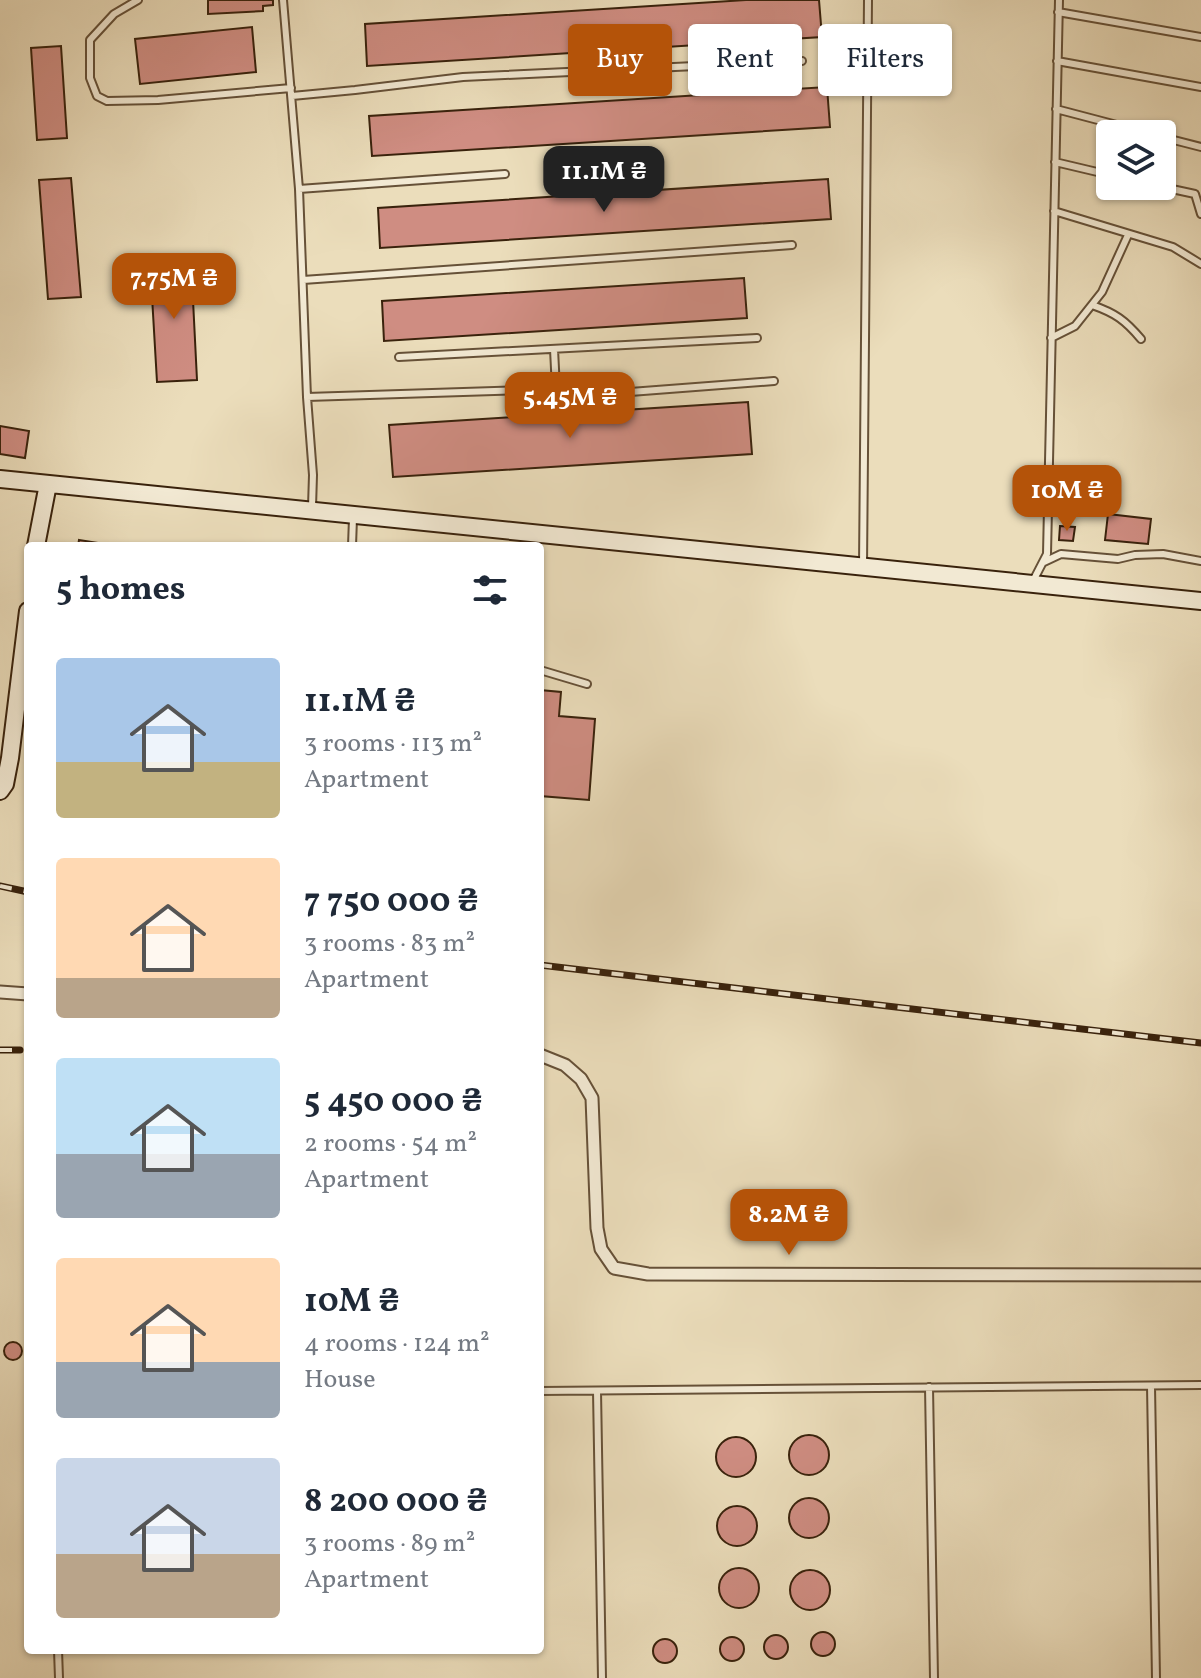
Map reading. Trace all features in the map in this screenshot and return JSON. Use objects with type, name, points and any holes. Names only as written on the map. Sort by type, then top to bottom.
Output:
[{"type":"main road","points":[[0,479],[1201,601]]},
{"type":"main road","points":[[37,542],[48,484]]},
{"type":"main road","points":[[0,791],[5,784],[10,758],[24,644]]},
{"type":"street","points":[[0,992],[24,994]]},
{"type":"street","points":[[544,1057],[565,1065],[581,1079],[592,1098],[597,1228],[601,1249],[614,1268],[648,1274],[1201,1275]]},
{"type":"lane","points":[[138,0],[114,14],[90,40],[90,78],[97,96],[107,101],[291,92],[463,77],[688,66]]},
{"type":"lane","points":[[283,0],[299,189],[313,475],[312,511]]},
{"type":"lane","points":[[863,566],[868,0]]},
{"type":"lane","points":[[1032,583],[1047,554],[1059,0]]},
{"type":"lane","points":[[1058,12],[1201,37]]},
{"type":"lane","points":[[1057,61],[1201,87]]},
{"type":"lane","points":[[1056,109],[1098,120]]},
{"type":"lane","points":[[1176,141],[1201,147]]},
{"type":"lane","points":[[1055,162],[1096,172]]},
{"type":"lane","points":[[299,189],[505,174]]},
{"type":"lane","points":[[1176,190],[1195,194],[1201,214]]},
{"type":"lane","points":[[1054,211],[1173,247],[1201,264]]},
{"type":"lane","points":[[1051,338],[1075,326],[1102,292],[1128,235]]},
{"type":"lane","points":[[303,280],[792,245]]},
{"type":"lane","points":[[1092,305],[1112,312],[1141,339]]},
{"type":"lane","points":[[399,357],[757,338]]},
{"type":"lane","points":[[554,349],[556,389]]},
{"type":"lane","points":[[307,397],[556,389],[591,395],[774,381]]},
{"type":"lane","points":[[352,542],[353,515]]},
{"type":"lane","points":[[1042,562],[1061,554],[1118,559],[1163,554],[1201,561]]},
{"type":"lane","points":[[544,671],[587,684]]},
{"type":"lane","points":[[544,1391],[1201,1385]]},
{"type":"lane","points":[[1151,1386],[1156,1678]]},
{"type":"lane","points":[[929,1387],[934,1678]]},
{"type":"lane","points":[[597,1391],[602,1678]]},
{"type":"lane","points":[[58,1654],[59,1678]]},
{"type":"building","points":[[208,0],[273,0],[273,5],[263,6],[263,11],[208,14]]},
{"type":"building","points":[[746,0],[819,0],[821,24],[818,24],[818,37],[802,38],[802,24],[688,24],[688,46],[672,47],[672,24],[568,24],[568,53],[367,66],[365,24]]},
{"type":"building","points":[[252,27],[256,72],[140,84],[135,39]]},
{"type":"building","points":[[61,46],[67,138],[37,140],[31,48]]},
{"type":"building","points":[[818,88],[818,96],[828,96],[830,127],[372,156],[369,116],[688,96],[802,96],[802,89]]},
{"type":"building","points":[[71,178],[81,297],[48,299],[39,180]]},
{"type":"building","points":[[828,179],[831,219],[380,248],[378,208]]},
{"type":"building","points":[[191,260],[197,380],[157,382],[150,262]]},
{"type":"building","points":[[744,278],[747,318],[384,341],[382,301]]},
{"type":"building","points":[[748,402],[752,454],[393,477],[389,425]]},
{"type":"building","points":[[0,426],[29,431],[25,458],[0,454]]},
{"type":"building","points":[[1108,514],[1151,519],[1148,544],[1105,540]]},
{"type":"building","points":[[1060,526],[1075,527],[1073,541],[1059,540]]},
{"type":"building","points":[[544,690],[561,692],[559,716],[595,719],[589,800],[544,796]]},
{"type":"building","points":[[13,1342],[22,1351],[13,1360],[4,1351]]},
{"type":"building","points":[[809,1435],[823,1441],[829,1455],[823,1469],[809,1475],[795,1469],[789,1455],[795,1441]]},
{"type":"building","points":[[736,1437],[750,1443],[756,1457],[750,1471],[736,1477],[722,1471],[716,1457],[722,1443]]},
{"type":"building","points":[[809,1498],[823,1504],[829,1518],[823,1532],[809,1538],[795,1532],[789,1518],[795,1504]]},
{"type":"building","points":[[737,1506],[751,1512],[757,1526],[751,1540],[737,1546],[723,1540],[717,1526],[723,1512]]},
{"type":"building","points":[[739,1568],[753,1574],[759,1588],[753,1602],[739,1608],[725,1602],[719,1588],[725,1574]]},
{"type":"building","points":[[810,1570],[824,1576],[830,1590],[824,1604],[810,1610],[796,1604],[790,1590],[796,1576]]},
{"type":"building","points":[[823,1632],[832,1635],[835,1644],[832,1653],[823,1656],[814,1653],[811,1644],[814,1635]]},
{"type":"building","points":[[776,1635],[787,1642],[788,1647],[781,1658],[776,1659],[765,1652],[764,1647],[771,1636]]},
{"type":"building","points":[[732,1637],[743,1644],[744,1649],[737,1660],[732,1661],[721,1654],[720,1649],[727,1638]]},
{"type":"building","points":[[665,1639],[674,1642],[677,1651],[674,1660],[665,1663],[656,1660],[653,1651],[656,1642]]},
{"type":"railway","points":[[0,886],[24,891]]},
{"type":"railway","points":[[544,965],[1201,1043]]},
{"type":"railway","points":[[0,1050],[20,1050]]}]
